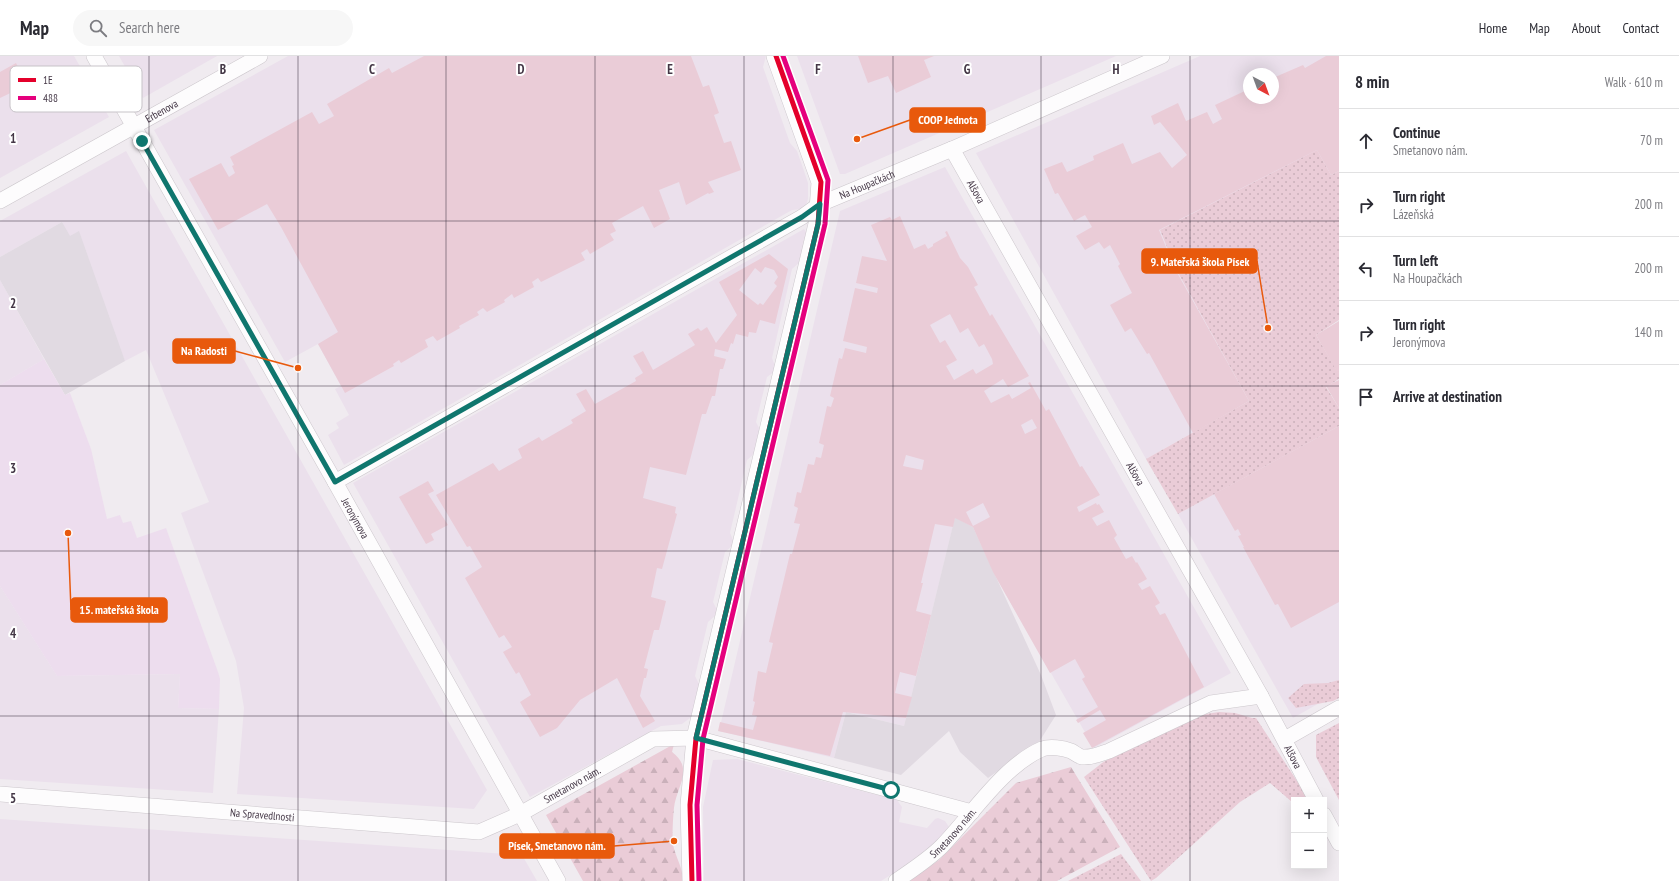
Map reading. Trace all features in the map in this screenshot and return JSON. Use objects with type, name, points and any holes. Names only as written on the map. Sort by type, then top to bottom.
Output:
[{"type":"street","name":"Jeronýmova","points":[[94,56],[100,66]]},
{"type":"street","name":"Erbenova","points":[[0,201],[260,56]]},
{"type":"street","points":[[692,881],[690,805],[696,738],[818,224],[821,182],[776,56]]},
{"type":"street","name":"Na Houpačkách","points":[[335,482],[802,217],[820,204],[952,149],[1162,56]]},
{"type":"street","name":"Jeronýmova","points":[[125,112],[335,482],[520,814]]},
{"type":"street","name":"Alšova","points":[[952,149],[1261,696],[1314,797]]},
{"type":"street","points":[[972,812],[999,782],[1027,757],[1044,748],[1058,748],[1072,751],[1081,757],[1092,757],[1109,751],[1211,703],[1261,696]]},
{"type":"street","points":[[1285,739],[1339,708]]},
{"type":"street","name":"Smetanovo nám.","points":[[520,814],[653,739],[696,738],[972,812],[924,862],[896,881]]},
{"type":"street","name":"Na Spravedlnosti","points":[[0,794],[479,832],[520,814]]},
{"type":"street","points":[[520,814],[558,881]]},
{"type":"street","points":[[1327,821],[1339,843]]},
{"type":"shaded area","points":[[0,56],[74,56],[80,66],[10,66],[10,112],[106,112],[109,117],[0,178]]},
{"type":"shaded area","points":[[119,56],[217,56],[143,98],[142,66],[125,66]]},
{"type":"shaded area","points":[[288,56],[766,56],[763,67],[790,143],[797,151],[804,171],[808,183],[808,199],[806,205],[802,209],[792,210],[344,465],[328,435],[339,428],[336,423],[349,415],[335,389],[341,386],[318,344],[285,362],[154,130]]},
{"type":"shaded area","points":[[797,56],[1116,56],[845,174],[840,174]]},
{"type":"shaded area","points":[[1200,56],[1339,56],[1339,171],[1331,175],[1317,151],[1160,230],[1176,269],[1249,401],[1146,459],[976,153]]},
{"type":"shaded area","points":[[126,151],[487,790],[474,809],[237,794],[244,708],[236,661],[181,513],[209,502],[146,350],[125,361],[62,222],[0,257],[0,221]]},
{"type":"shaded area","points":[[945,167],[1231,673],[1094,748],[993,572],[973,527],[955,518],[904,726],[846,712],[834,758],[719,731],[840,211]]},
{"type":"shaded area","points":[[62,222],[70,236],[79,231],[125,361],[65,395],[0,280],[0,257]]},
{"type":"shaded area","points":[[804,229],[807,233],[800,262],[792,269],[772,358],[775,366],[774,372],[767,377],[756,422],[760,430],[754,454],[747,460],[730,533],[734,542],[725,552],[713,602],[717,610],[716,615],[708,622],[695,676],[699,684],[693,713],[690,718],[682,724],[661,726],[530,797],[353,483]]},
{"type":"shaded area","points":[[0,280],[44,359],[0,385]]},
{"type":"shaded area","points":[[44,359],[65,395],[70,393],[91,449],[107,519],[120,515],[123,523],[131,521],[137,538],[166,528],[218,672],[220,679],[219,709],[178,708],[180,674],[57,676],[0,586],[0,385]]},
{"type":"shaded area","points":[[1339,426],[1339,692],[1293,718],[1178,514]]},
{"type":"shaded area","points":[[955,517],[973,527],[1041,675],[1056,715],[1039,742],[988,778],[960,752],[949,731],[901,775],[834,758],[846,712],[904,726]]},
{"type":"shaded area","points":[[0,586],[57,676],[180,674],[178,708],[219,709],[213,793],[0,779]]},
{"type":"shaded area","points":[[737,759],[897,800],[902,807],[899,822],[927,828],[935,819],[938,818],[945,821],[949,827],[934,844],[911,862],[881,881],[704,881],[703,807],[713,760]]},
{"type":"shaded area","points":[[0,819],[522,855],[537,881],[0,881]]},
{"type":"green space","points":[[424,56],[691,56],[703,87],[709,85],[719,113],[714,115],[724,143],[731,141],[741,170],[708,182],[714,192],[708,193],[686,205],[679,182],[659,190],[670,219],[654,228],[643,206],[612,223],[616,231],[610,234],[614,240],[590,254],[587,249],[581,253],[585,260],[541,282],[538,278],[532,282],[534,287],[514,298],[512,294],[504,300],[505,302],[487,312],[483,308],[477,312],[479,315],[437,341],[433,336],[425,340],[428,347],[401,363],[399,360],[393,364],[394,366],[345,393],[318,344],[338,332],[267,204],[218,230],[189,179],[221,163],[229,177],[235,173],[232,166],[234,165],[230,157],[312,112],[319,124],[334,116],[327,104],[389,68],[392,73]]},
{"type":"green space","points":[[858,56],[934,56],[924,60],[931,77],[896,93],[888,76],[868,83]]},
{"type":"green space","points":[[1326,56],[1339,56],[1339,171],[1331,175],[1317,150],[1159,230],[1175,269],[1249,401],[1193,433],[1149,353],[1147,354],[1131,328],[1125,332],[1110,305],[1132,293],[1118,266],[1120,264],[1110,245],[1104,249],[1099,242],[1085,250],[1076,236],[1092,227],[1085,215],[1074,221],[1058,193],[1055,194],[1044,169],[1062,162],[1067,172],[1094,160],[1093,156],[1123,143],[1132,164],[1160,152],[1172,168],[1187,155],[1160,122],[1154,125],[1151,116],[1178,103],[1186,121],[1207,112],[1213,124],[1222,119],[1215,105],[1243,92],[1243,104],[1279,104],[1279,75],[1303,65],[1305,68]]},
{"type":"green space","points":[[16,63],[18,66],[11,66]]},
{"type":"green space","points":[[10,66],[10,93],[0,98],[0,72]]},
{"type":"green space","points":[[1317,150],[1331,175],[1339,171],[1339,320],[1316,335],[1339,374],[1339,379],[1326,387],[1339,408],[1339,426],[1178,514],[1146,459],[1249,401],[1176,269],[1160,230]]},
{"type":"green space","points":[[900,216],[914,249],[925,244],[928,249],[933,246],[933,244],[947,236],[945,232],[947,231],[960,258],[968,267],[978,285],[974,287],[990,316],[992,314],[1029,376],[1008,387],[1003,379],[984,391],[991,403],[1009,394],[1012,399],[1031,388],[1028,383],[1030,382],[1046,411],[1049,409],[1080,467],[1082,466],[1100,495],[1077,507],[1079,512],[1096,503],[1097,505],[1099,504],[1104,512],[1092,518],[1097,526],[1109,520],[1117,535],[1114,538],[1126,559],[1132,556],[1136,563],[1137,562],[1147,579],[1138,584],[1142,590],[1150,586],[1160,603],[1155,606],[1160,615],[1165,613],[1204,687],[1092,748],[1083,733],[1106,720],[1100,710],[1078,723],[1076,720],[1098,707],[1082,679],[1085,677],[1075,659],[1050,673],[993,572],[973,527],[955,518],[953,527],[935,524],[916,611],[931,615],[916,676],[900,672],[895,693],[912,697],[906,718],[843,712],[830,756],[718,731],[720,722],[753,730],[757,716],[752,715],[755,702],[753,701],[758,671],[766,673],[773,643],[769,642],[790,554],[792,554],[800,524],[794,523],[798,508],[794,506],[797,492],[801,493],[808,464],[814,465],[816,457],[821,458],[824,445],[819,443],[827,406],[831,407],[834,398],[830,396],[839,358],[842,359],[845,348],[866,353],[867,347],[843,341],[855,288],[877,293],[878,288],[856,283],[862,256],[887,261],[871,225],[890,217],[892,220]],"holes":[[[950,314],[960,333],[968,328],[979,347],[984,344],[993,364],[976,374],[973,369],[954,380],[946,366],[957,360],[945,340],[940,343],[930,325]],[[1032,419],[1037,428],[1025,434],[1021,425]],[[906,455],[924,460],[922,470],[903,466]],[[983,503],[990,517],[973,526],[966,512]]]},
{"type":"green space","points":[[769,254],[788,269],[775,324],[760,320],[756,333],[749,332],[748,337],[736,334],[733,344],[731,343],[728,352],[715,349],[714,356],[726,359],[723,369],[720,369],[715,396],[712,396],[706,414],[702,414],[686,475],[650,467],[643,498],[676,507],[675,513],[677,514],[662,569],[657,568],[651,597],[666,601],[659,630],[654,630],[644,668],[648,669],[646,678],[644,678],[640,696],[655,721],[643,728],[617,678],[580,700],[557,728],[540,737],[520,702],[531,695],[519,672],[516,674],[503,652],[512,647],[504,635],[499,638],[465,578],[482,567],[470,546],[467,547],[436,495],[493,463],[499,471],[522,458],[518,449],[539,437],[542,441],[573,423],[571,420],[586,411],[576,394],[586,389],[595,404],[636,381],[635,378],[643,373],[633,356],[643,351],[653,370],[695,345],[688,334],[698,328],[701,331],[707,327],[716,343],[737,315],[719,282]],"holes":[[[765,267],[774,270],[778,277],[774,283],[777,286],[763,305],[760,303],[758,305],[739,290],[755,268],[761,273]]]},
{"type":"green space","points":[[1339,321],[1339,375],[1316,335]]},
{"type":"green space","points":[[1339,380],[1339,408],[1326,386]]},
{"type":"green space","points":[[1339,426],[1339,602],[1291,628],[1278,604],[1275,605],[1243,547],[1238,536],[1241,535],[1238,529],[1235,531],[1214,494]]},
{"type":"green space","points":[[428,481],[434,491],[428,494],[448,525],[431,534],[434,540],[426,544],[399,497]]},
{"type":"green space","points":[[1339,680],[1339,698],[1333,701],[1296,708],[1288,698],[1304,684],[1328,683]]},
{"type":"green space","points":[[1219,712],[1235,713],[1256,718],[1307,797],[1291,797],[1291,801],[1270,783],[1240,802],[1151,881],[1084,777],[1102,763],[1125,749],[1200,715]]},
{"type":"green space","points":[[1339,723],[1339,800],[1316,757],[1316,735]]},
{"type":"green space","points":[[674,744],[672,752],[679,758],[683,772],[675,800],[673,845],[682,872],[683,881],[583,881],[546,815]]},
{"type":"green space","points":[[1071,767],[1120,847],[1057,881],[909,881],[939,860],[1016,783]]},
{"type":"green space","points":[[1121,854],[1141,881],[1068,881]]},
{"type":"transit line","name":"1E","points":[[692,881],[690,805],[696,738],[818,224],[821,182],[776,56]]},
{"type":"transit line","name":"488","points":[[699,881],[697,805],[703,739],[825,224],[828,180],[783,56]]},
{"type":"place","name":"COOP Jednota","points":[[857,139]]},
{"type":"place","name":"9. Mateřská škola Písek","points":[[1268,328]]},
{"type":"place","name":"Na Radosti","points":[[298,368]]},
{"type":"place","name":"15. mateřská škola","points":[[68,533]]},
{"type":"place","name":"Písek, Smetanovo nám.","points":[[674,841]]},
{"type":"route","points":[[142,141],[335,482],[802,217],[820,204],[818,224],[696,738],[891,790]]}]
